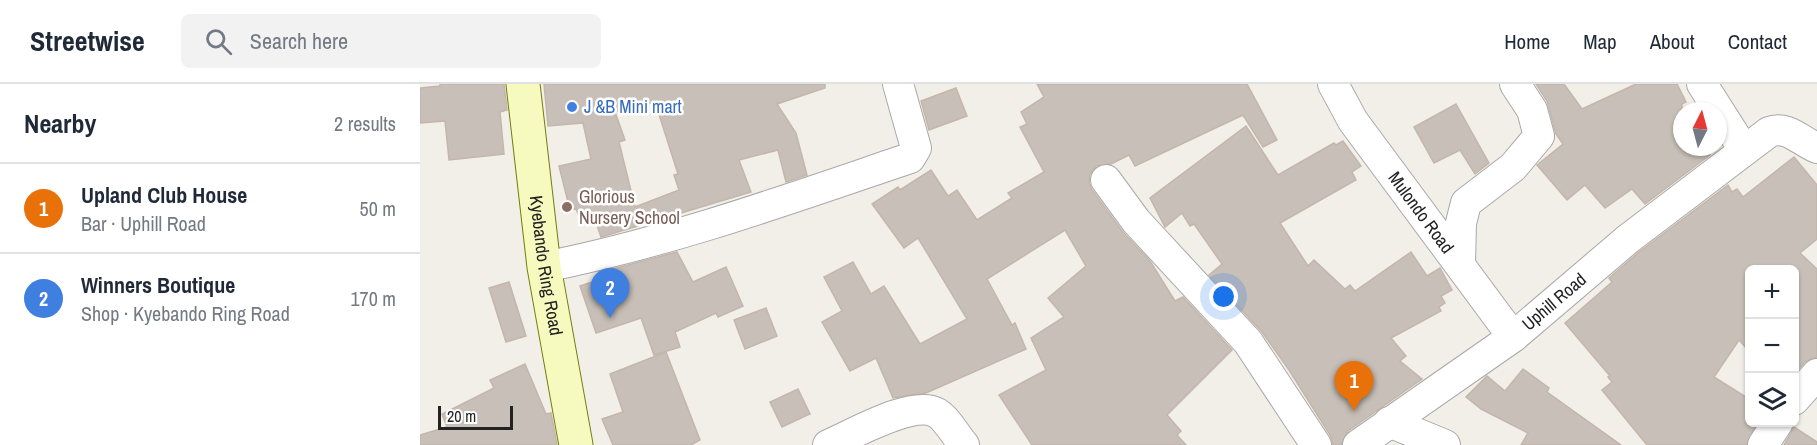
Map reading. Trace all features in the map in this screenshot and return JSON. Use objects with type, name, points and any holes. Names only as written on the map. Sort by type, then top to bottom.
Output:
[{"type":"street","name":"Kyebando Ring Road","points":[[523,84],[544,267],[576,445]]},
{"type":"street","points":[[544,267],[623,251],[708,226],[910,158],[916,148],[898,84]]},
{"type":"street","name":"Mulondo Road","points":[[1334,84],[1353,121],[1513,337]]},
{"type":"street","points":[[1460,263],[1461,223],[1466,203],[1513,167],[1539,136],[1532,110],[1515,84]]},
{"type":"street","points":[[1702,84],[1744,150]]},
{"type":"street","name":"Uphill Road","points":[[1358,445],[1513,337],[1615,250],[1744,150],[1777,129],[1794,134],[1817,148]]},
{"type":"street","points":[[1106,180],[1136,221],[1248,342],[1316,445]]},
{"type":"street","points":[[1799,394],[1817,374]]},
{"type":"street","points":[[828,445],[908,411],[923,409],[938,413],[964,445]]},
{"type":"street","points":[[1389,422],[1445,445]]},
{"type":"street","points":[[1763,445],[1775,427]]},
{"type":"building","points":[[440,84],[504,84],[507,110],[500,112],[504,154],[449,160],[445,121],[420,123],[420,88],[440,86]]},
{"type":"building","points":[[544,84],[825,84],[825,88],[777,104],[796,133],[807,175],[786,182],[778,150],[739,160],[751,192],[601,237],[593,213],[580,218],[576,209],[570,210],[559,166],[591,159],[583,123],[548,126]],"holes":[[[655,102],[678,174],[674,175],[679,190],[635,207],[619,142],[625,140],[615,112]]]},
{"type":"building","points":[[1037,84],[1247,84],[1277,140],[1263,147],[1243,115],[1135,166],[1129,155],[1111,164],[1096,166],[1090,174],[1089,182],[1092,190],[1122,231],[1150,261],[1175,301],[1183,297],[1232,350],[1167,415],[1181,431],[1177,435],[1186,445],[1032,445],[999,395],[1046,370],[1031,338],[1064,317],[1048,298],[1086,266],[1065,230],[987,279],[1012,325],[1015,323],[1026,349],[926,393],[893,398],[876,358],[850,371],[822,322],[842,311],[824,277],[853,262],[871,294],[884,286],[920,344],[967,319],[918,238],[904,248],[872,204],[898,187],[900,190],[931,170],[948,196],[957,190],[977,220],[1012,198],[1008,193],[1044,172],[1020,127],[1027,124],[1021,112],[1044,97]]},
{"type":"building","points":[[1536,84],[1564,84],[1582,109],[1636,84],[1677,84],[1686,102],[1673,102],[1673,156],[1709,156],[1645,204],[1632,189],[1605,208],[1585,185],[1567,200],[1537,165],[1563,144],[1556,134],[1547,101]]},
{"type":"building","points":[[956,88],[967,116],[929,130],[921,101]]},
{"type":"building","points":[[1456,104],[1489,163],[1475,174],[1460,150],[1434,163],[1414,127]]},
{"type":"building","points":[[1246,126],[1278,175],[1334,143],[1336,145],[1343,141],[1361,166],[1352,172],[1356,180],[1280,223],[1308,266],[1314,260],[1345,289],[1350,285],[1355,291],[1411,252],[1427,276],[1440,268],[1452,290],[1441,296],[1445,303],[1439,307],[1441,311],[1391,338],[1406,356],[1400,361],[1422,379],[1348,431],[1341,445],[1333,445],[1330,435],[1262,332],[1209,275],[1222,264],[1194,224],[1190,226],[1182,213],[1165,227],[1150,198]]},
{"type":"building","points":[[1794,157],[1817,185],[1817,239],[1800,253],[1817,269],[1817,357],[1805,362],[1799,369],[1799,265],[1745,265],[1745,347],[1739,340],[1714,377],[1745,396],[1745,427],[1755,427],[1746,445],[1647,445],[1602,390],[1612,382],[1608,377],[1610,376],[1565,323],[1612,282],[1609,278],[1639,252],[1728,185],[1732,192],[1737,189],[1743,197]]},
{"type":"building","points":[[677,252],[693,282],[726,267],[743,306],[718,317],[716,313],[675,332],[680,347],[654,355],[641,318],[596,333],[580,286],[610,276],[609,270]]},
{"type":"building","points":[[509,282],[526,336],[506,342],[489,288]]},
{"type":"building","points":[[766,308],[777,336],[745,349],[734,320]]},
{"type":"building","points":[[666,352],[700,440],[691,445],[613,445],[602,419],[623,412],[610,374]]},
{"type":"building","points":[[525,364],[546,414],[551,413],[557,445],[420,445],[420,435],[447,427],[442,414],[494,388],[490,380]]},
{"type":"building","points":[[1523,369],[1549,388],[1547,392],[1621,445],[1521,445],[1528,433],[1481,409],[1466,397],[1487,376],[1505,391]]},
{"type":"building","points":[[798,389],[810,414],[782,427],[770,402]]},
{"type":"building","points":[[1794,427],[1817,442],[1817,445],[1784,445]]},
{"type":"place","name":"J &B Mini mart","points":[[572,107]]},
{"type":"place","name":"Glorious Nursery School","points":[[567,207]]},
{"type":"place","name":"Winners Boutique","points":[[610,318]]},
{"type":"place","name":"Upland Club House","points":[[1354,411]]}]
